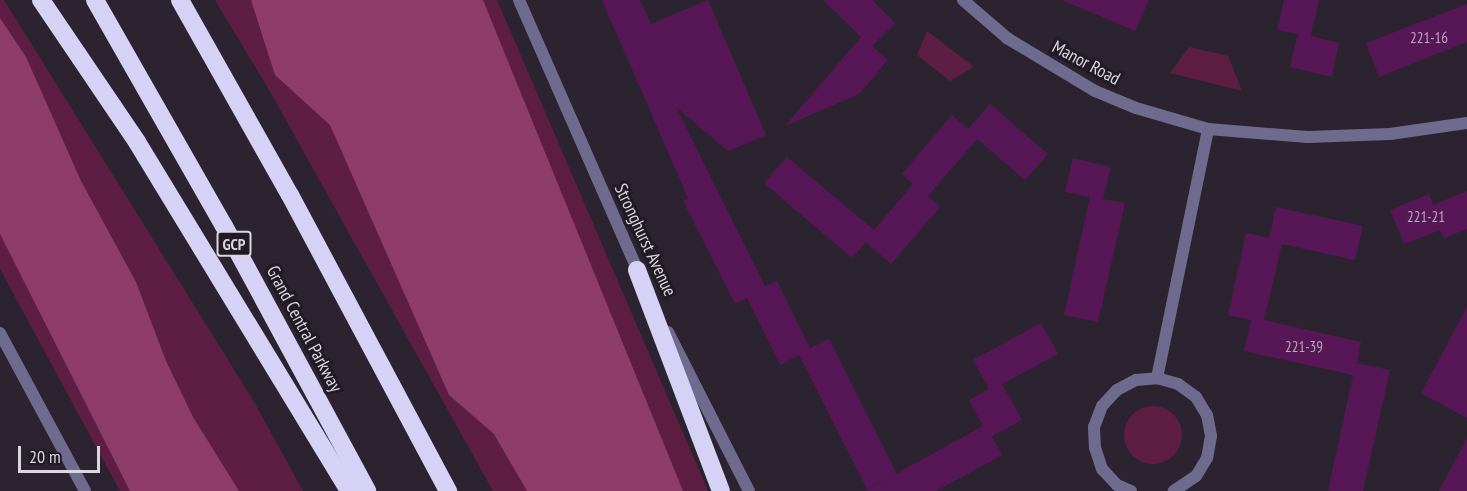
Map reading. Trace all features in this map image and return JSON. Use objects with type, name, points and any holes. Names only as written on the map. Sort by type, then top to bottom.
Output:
[{"type":"highway","points":[[41,0],[137,141],[349,491]]},
{"type":"highway","name":"Grand Central Parkway","points":[[95,0],[224,226],[367,491]]},
{"type":"highway","points":[[180,0],[290,195],[448,491]]},
{"type":"highway","points":[[637,270],[721,491]]},
{"type":"street","name":"Stronghurst Avenue","points":[[519,0],[637,270],[749,491]]},
{"type":"street","name":"Manor Road","points":[[963,0],[1007,38],[1086,86],[1136,108],[1208,129],[1308,137],[1390,134],[1467,123]]},
{"type":"street","points":[[1158,378],[1208,129]]},
{"type":"street","points":[[0,333],[86,491]]},
{"type":"street","points":[[1131,491],[1118,484],[1102,469],[1095,448],[1094,427],[1102,406],[1117,390],[1136,380],[1158,378],[1178,384],[1196,397],[1207,415],[1211,436],[1207,458],[1196,476],[1174,491]]},
{"type":"shaded area","points":[[0,0],[4,0],[253,400],[303,491],[120,491],[0,269]]},
{"type":"shaded area","points":[[215,0],[497,0],[708,491],[493,491],[268,88]]},
{"type":"shaded area","points":[[251,0],[483,0],[683,491],[527,491],[494,434],[449,395],[330,125],[275,75]]},
{"type":"shaded area","points":[[0,18],[26,57],[81,181],[136,282],[166,361],[193,417],[239,491],[130,491],[0,234]]},
{"type":"shaded area","points":[[927,31],[974,67],[950,81],[917,55]]},
{"type":"shaded area","points":[[1189,47],[1228,56],[1242,91],[1170,73]]},
{"type":"shaded area","points":[[1147,406],[1159,406],[1174,414],[1182,429],[1182,441],[1174,456],[1159,464],[1147,464],[1132,456],[1124,441],[1124,429],[1132,414]]},
{"type":"building","points":[[602,0],[640,0],[651,24],[708,0],[766,135],[728,151],[676,107],[765,286],[777,281],[810,348],[829,339],[897,474],[867,489],[799,355],[780,365],[747,298],[735,304],[683,201],[688,198]]},
{"type":"building","points":[[823,0],[872,0],[895,23],[872,46],[888,60],[859,94],[785,126],[861,37]]},
{"type":"building","points":[[1062,0],[1149,0],[1135,31]]},
{"type":"building","points":[[1284,0],[1319,0],[1311,36],[1339,43],[1332,77],[1290,67],[1298,34],[1277,30]]},
{"type":"building","points":[[1467,4],[1467,42],[1379,77],[1366,43]]},
{"type":"building","points":[[990,104],[1048,154],[1025,180],[977,139],[928,196],[940,207],[891,264],[866,242],[852,258],[764,183],[787,157],[874,230],[913,184],[902,174],[952,115],[968,129]]},
{"type":"building","points":[[1073,158],[1111,167],[1103,199],[1125,203],[1098,322],[1064,315],[1090,197],[1065,192]]},
{"type":"building","points":[[1467,191],[1467,229],[1444,238],[1440,230],[1404,244],[1390,210],[1429,194],[1433,205]]},
{"type":"building","points":[[1276,207],[1363,226],[1355,260],[1282,244],[1264,320],[1361,342],[1357,363],[1390,370],[1363,491],[1328,491],[1353,375],[1244,351],[1251,320],[1228,315],[1246,233],[1269,238]]},
{"type":"building","points":[[1467,307],[1467,418],[1421,393]]},
{"type":"building","points":[[1041,323],[1058,354],[1002,384],[1022,420],[992,436],[1002,455],[936,491],[865,491],[983,426],[969,400],[989,389],[973,360]]},
{"type":"building","points":[[1467,438],[1467,491],[1439,491]]}]
